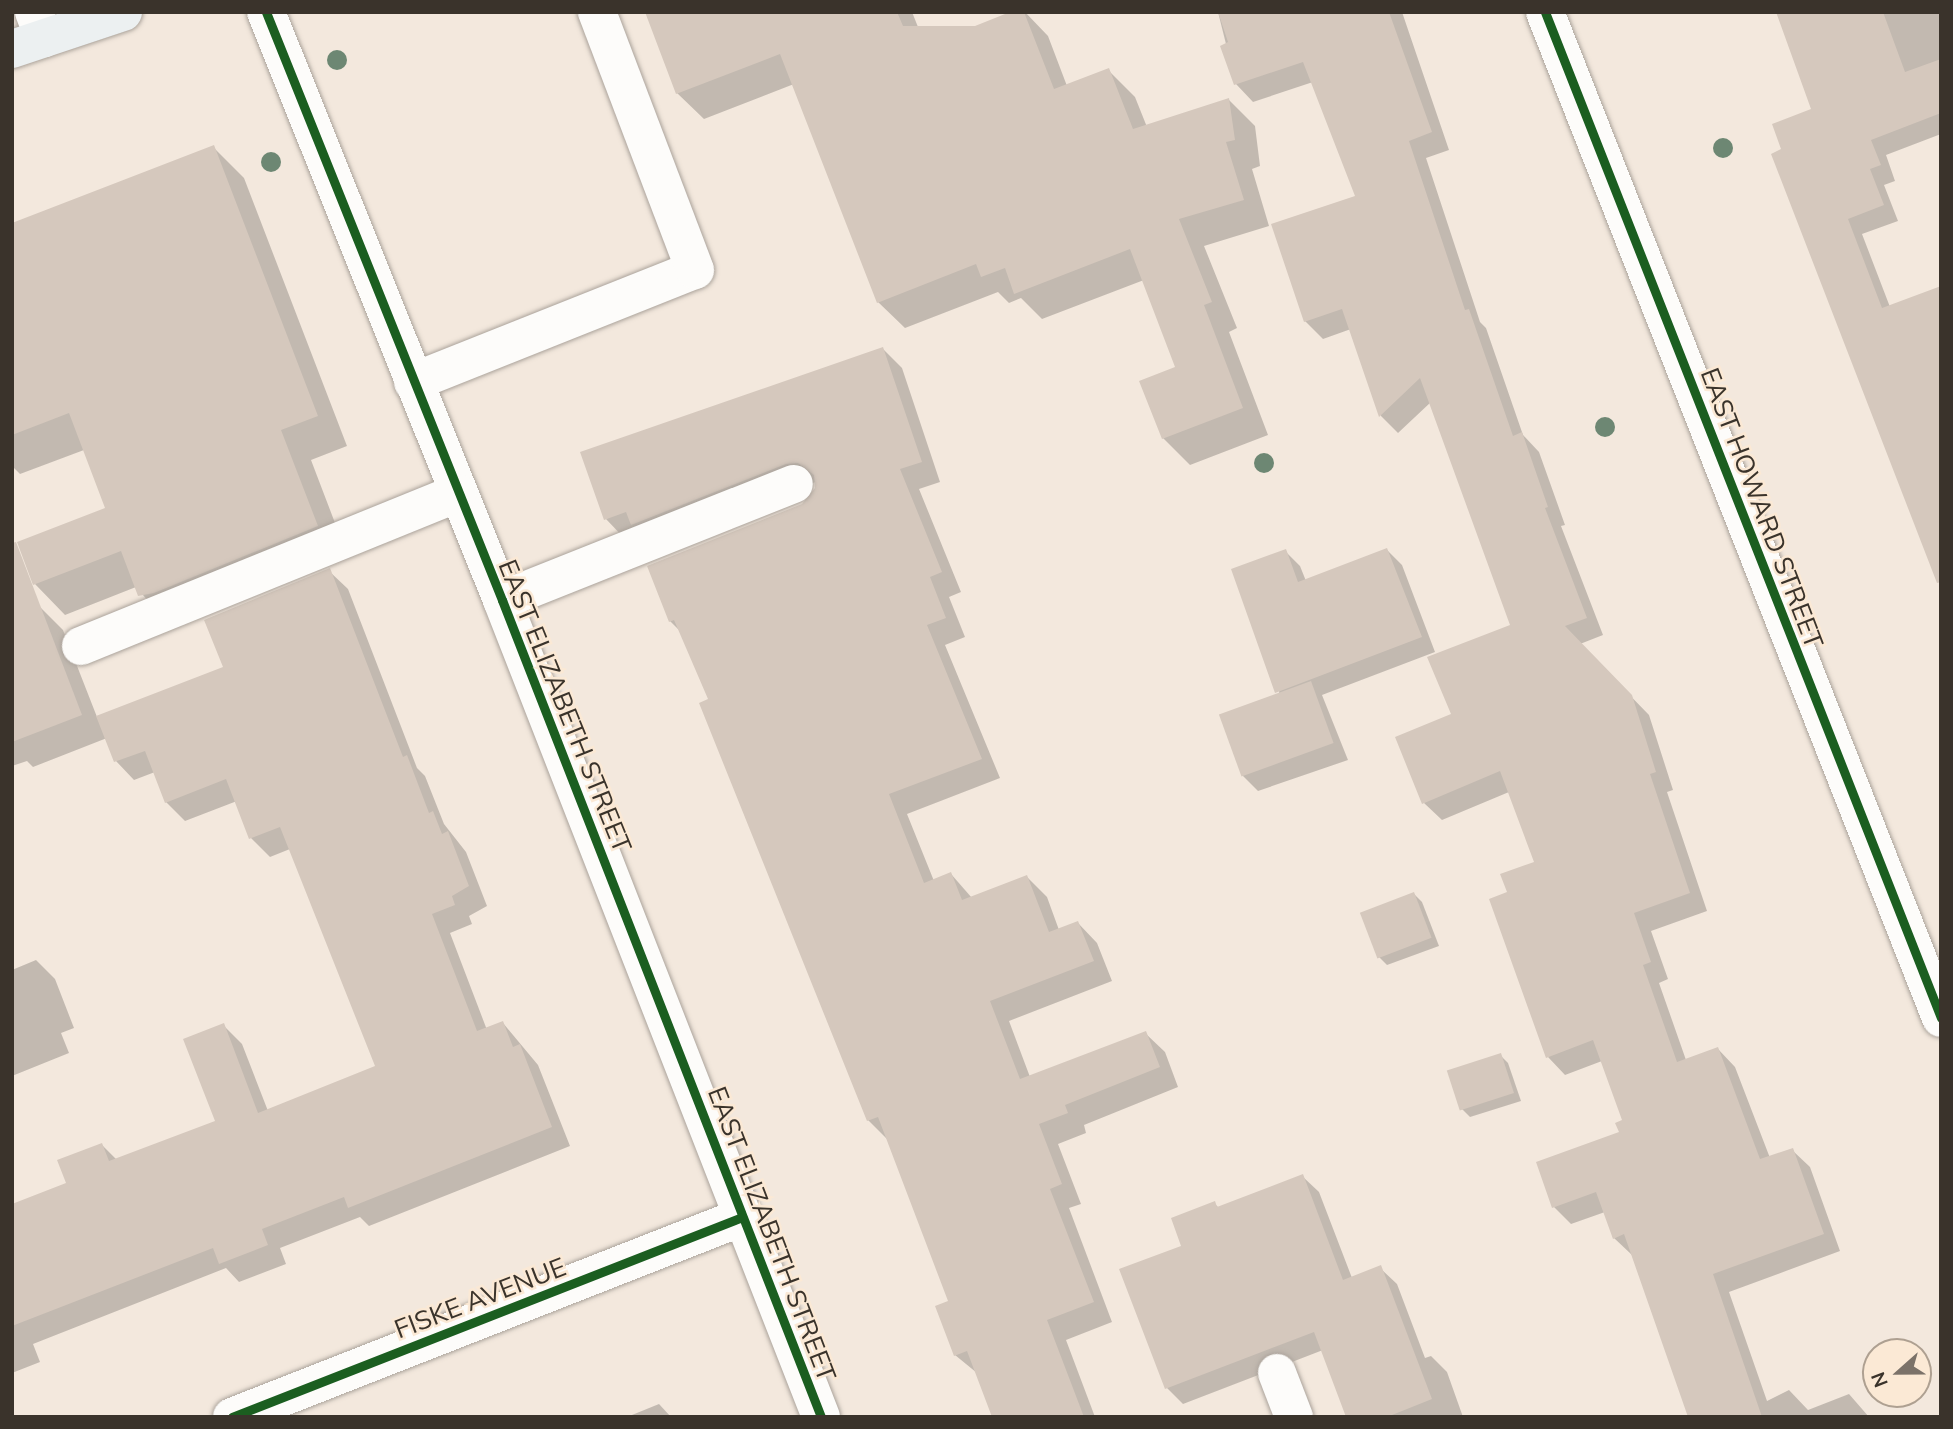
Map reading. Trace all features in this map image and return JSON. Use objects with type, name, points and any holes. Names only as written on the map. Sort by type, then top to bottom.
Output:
[{"type":"main road","points":[[30,33],[123,12]]},
{"type":"street","name":"EAST ELIZABETH STREET","points":[[265,12],[502,600],[821,1417]]},
{"type":"street","points":[[413,382],[695,270],[597,12]]},
{"type":"street","name":"EAST HOWARD STREET","points":[[1545,12],[1941,1018]]},
{"type":"street","points":[[502,600],[794,484]]},
{"type":"street","points":[[81,646],[457,493]]},
{"type":"street","name":"FISKE AVENUE","points":[[232,1417],[742,1217]]},
{"type":"street","points":[[1277,1373],[1294,1417]]},
{"type":"building","points":[[645,12],[897,12],[903,26],[975,26],[1010,12],[1024,12],[1054,89],[1109,68],[1133,129],[1229,98],[1235,140],[1226,142],[1244,200],[1179,219],[1212,302],[1204,305],[1243,408],[1162,439],[1139,381],[1175,367],[1130,249],[1014,294],[1005,268],[981,277],[976,264],[877,303],[780,54],[676,94]]},
{"type":"building","points":[[1218,12],[1389,12],[1432,132],[1409,141],[1465,310],[1469,309],[1513,436],[1522,432],[1548,507],[1545,508],[1587,618],[1565,626],[1632,695],[1656,772],[1650,774],[1690,893],[1634,913],[1651,962],[1643,965],[1677,1062],[1718,1047],[1760,1159],[1793,1148],[1824,1234],[1713,1274],[1762,1417],[1688,1417],[1624,1234],[1613,1239],[1596,1192],[1552,1208],[1536,1162],[1619,1132],[1615,1123],[1622,1120],[1593,1040],[1546,1058],[1489,899],[1507,892],[1500,874],[1534,862],[1500,771],[1422,804],[1395,737],[1451,714],[1427,657],[1510,625],[1420,378],[1379,417],[1342,309],[1304,322],[1271,224],[1355,196],[1303,62],[1234,85],[1220,46],[1228,42]]},
{"type":"building","points":[[1776,12],[1883,12],[1905,72],[1941,59],[1941,113],[1871,140],[1881,165],[1870,169],[1884,205],[1848,219],[1882,308],[1941,286],[1941,582],[1937,583],[1771,154],[1781,149],[1772,124],[1811,109]]},
{"type":"building","points":[[214,145],[318,416],[281,430],[318,526],[154,593],[138,596],[121,551],[33,585],[17,542],[105,508],[69,413],[12,435],[12,223]]},
{"type":"building","points":[[883,347],[922,462],[900,469],[942,572],[930,577],[946,618],[927,625],[982,759],[889,794],[924,883],[951,872],[962,900],[1027,875],[1049,932],[1078,921],[1094,961],[990,1001],[1020,1079],[1146,1031],[1160,1067],[1065,1105],[1068,1113],[1039,1124],[1062,1184],[1050,1189],[1094,1302],[1047,1320],[1084,1417],[992,1417],[967,1351],[954,1356],[935,1306],[948,1301],[878,1117],[867,1121],[699,703],[708,699],[674,620],[669,622],[647,566],[802,504],[815,488],[814,475],[798,463],[786,464],[631,525],[626,512],[604,520],[580,452]]},
{"type":"building","points":[[16,542],[82,715],[12,742],[12,543]]},
{"type":"building","points":[[1387,548],[1422,637],[1275,693],[1231,569],[1286,549],[1298,582]]},
{"type":"building","points":[[330,568],[403,757],[407,755],[429,813],[433,811],[442,834],[448,831],[469,886],[452,896],[455,905],[432,914],[477,1031],[503,1021],[513,1047],[520,1044],[552,1127],[348,1208],[344,1197],[262,1229],[268,1245],[219,1264],[213,1248],[12,1326],[12,1204],[66,1183],[57,1160],[102,1143],[109,1161],[215,1121],[183,1039],[224,1023],[258,1113],[375,1066],[280,827],[249,839],[226,779],[165,803],[145,751],[114,762],[96,716],[223,667],[204,620]]},
{"type":"building","points":[[1311,681],[1334,743],[1241,777],[1219,715]]},
{"type":"building","points":[[1414,892],[1432,938],[1377,959],[1360,913]]},
{"type":"building","points":[[1501,1053],[1514,1093],[1460,1111],[1447,1071]]},
{"type":"building","points":[[1303,1174],[1343,1280],[1381,1265],[1432,1399],[1387,1417],[1346,1417],[1314,1332],[1165,1389],[1119,1269],[1181,1246],[1171,1218],[1215,1201],[1217,1207]]},
{"type":"cycle path","points":[[266,12],[502,600],[821,1417]]},
{"type":"cycle path","points":[[1545,12],[1941,1018]]},
{"type":"cycle path","points":[[232,1417],[742,1217]]}]
